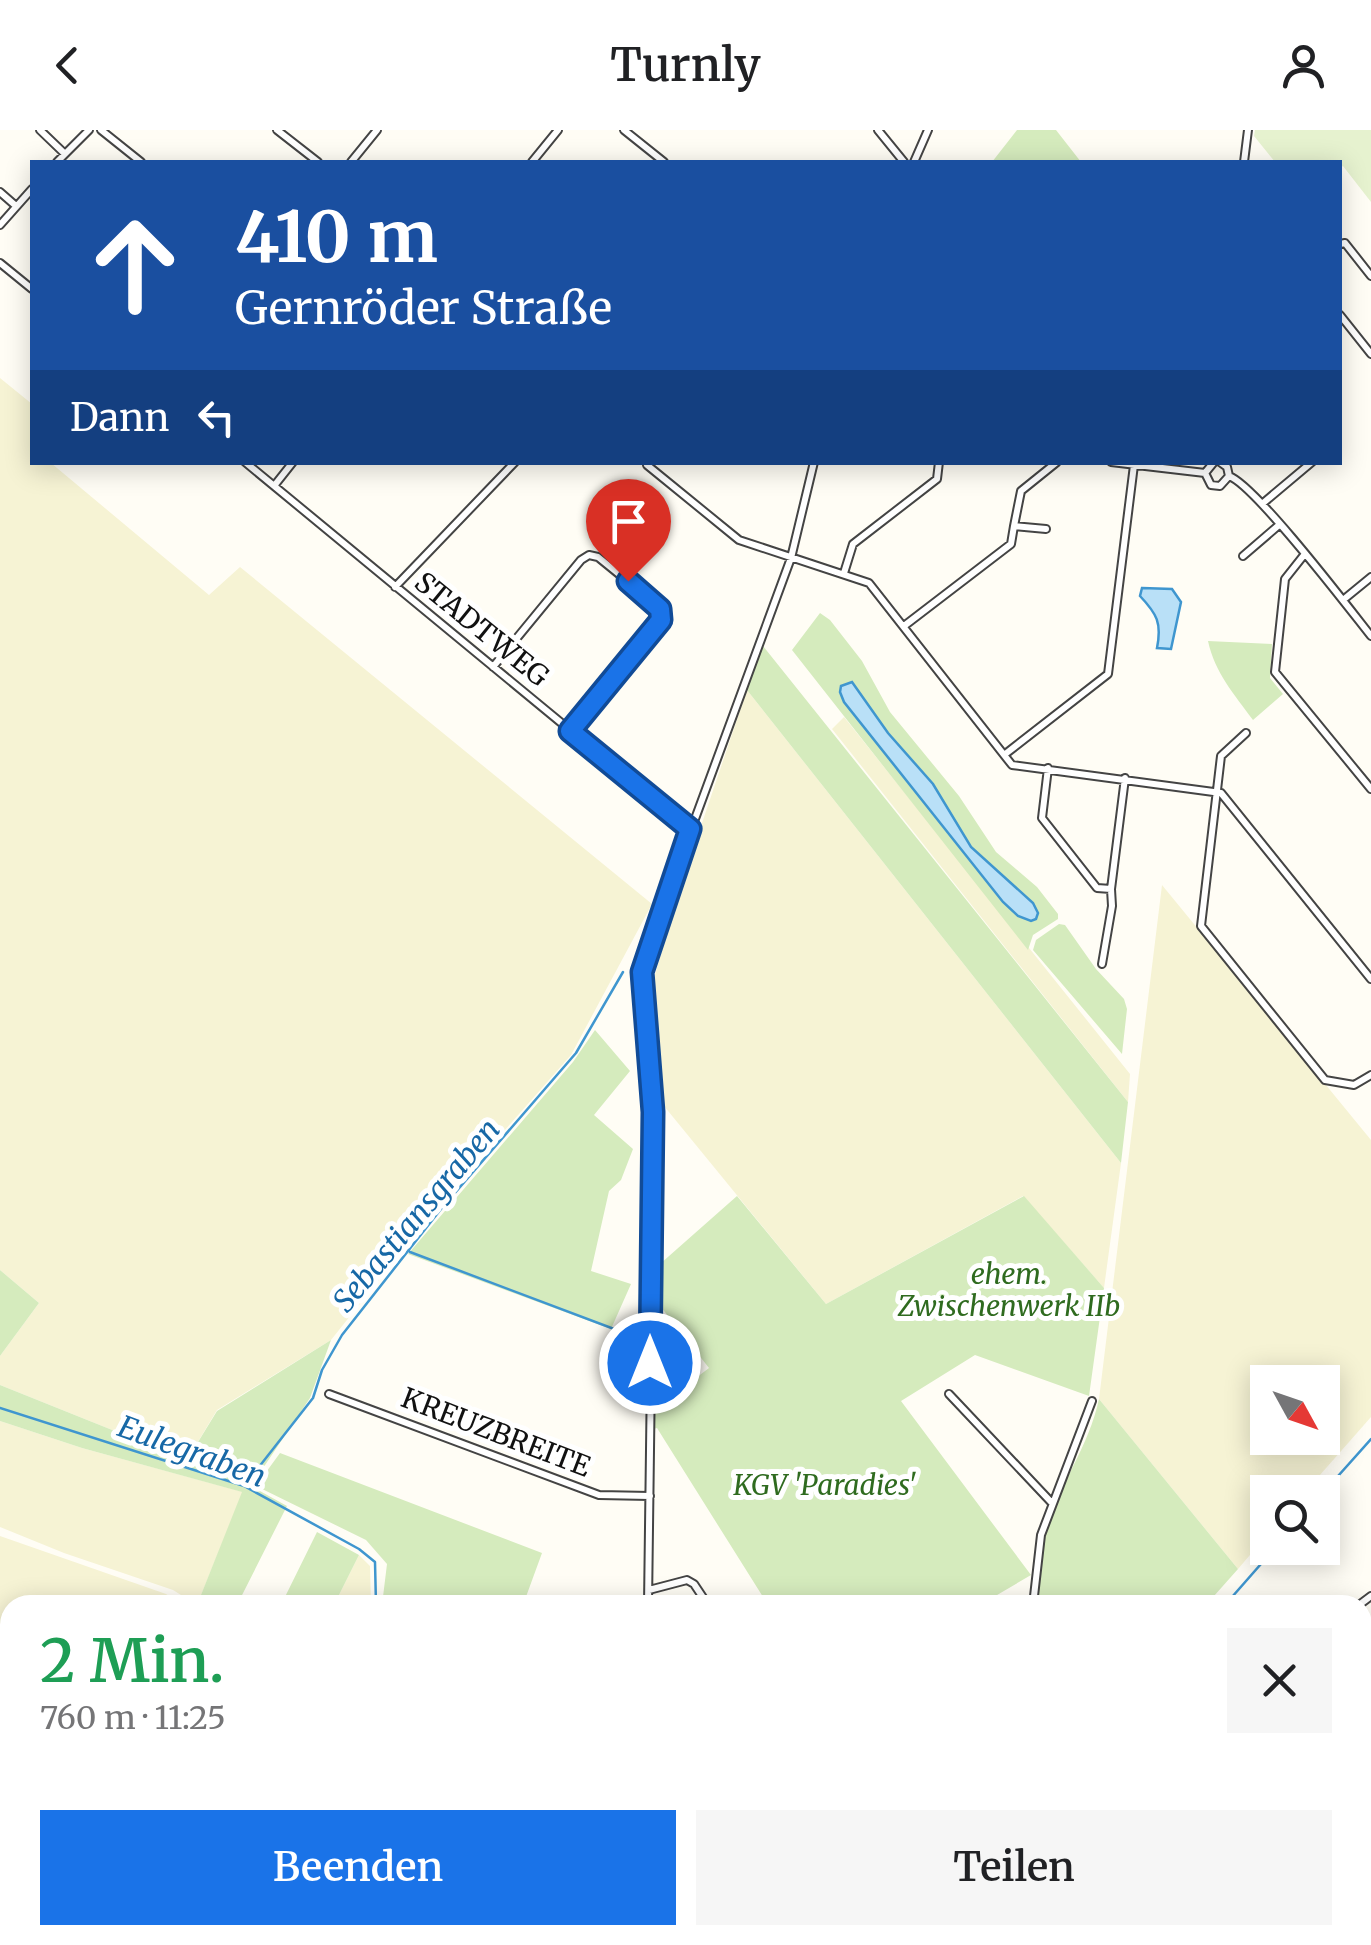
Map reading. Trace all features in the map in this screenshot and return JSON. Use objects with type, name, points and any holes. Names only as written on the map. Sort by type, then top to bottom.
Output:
[{"type":"street","points":[[40,130],[65,154]]},
{"type":"street","points":[[59,160],[89,130]]},
{"type":"street","points":[[101,130],[138,160]]},
{"type":"street","points":[[277,130],[315,160]]},
{"type":"street","points":[[353,160],[377,130]]},
{"type":"street","points":[[534,160],[558,130]]},
{"type":"street","points":[[624,130],[662,160]]},
{"type":"street","points":[[878,130],[902,160]]},
{"type":"street","points":[[915,160],[928,130]]},
{"type":"street","points":[[1244,160],[1248,130]]},
{"type":"street","points":[[0,225],[30,191]]},
{"type":"street","points":[[0,192],[16,206]]},
{"type":"street","points":[[1342,244],[1371,276]]},
{"type":"street","points":[[0,263],[30,287]]},
{"type":"street","points":[[1342,318],[1371,354]]},
{"type":"street","name":"STADTWEG","points":[[249,465],[690,829]]},
{"type":"street","points":[[274,486],[291,465]]},
{"type":"street","points":[[394,587],[509,465]]},
{"type":"street","points":[[648,465],[739,540],[870,584],[1012,765],[1222,792],[1371,979]]},
{"type":"street","points":[[648,1595],[654,1140],[642,972],[690,829],[791,558],[813,465]]},
{"type":"street","points":[[844,573],[853,544],[937,478],[939,465]]},
{"type":"street","points":[[904,626],[1011,544],[1021,491],[1053,465]]},
{"type":"street","points":[[1004,755],[1108,674],[1134,465],[1204,473],[1213,465]]},
{"type":"street","points":[[1223,465],[1262,504],[1371,636]]},
{"type":"street","points":[[1262,504],[1308,465]]},
{"type":"street","points":[[1204,473],[1207,482],[1215,486],[1224,484],[1230,476]]},
{"type":"street","points":[[1243,556],[1279,525]]},
{"type":"street","points":[[1014,526],[1046,529]]},
{"type":"street","points":[[493,667],[581,560],[591,554],[657,606],[662,618],[570,731]]},
{"type":"street","points":[[1304,555],[1285,579],[1275,672],[1371,789]]},
{"type":"street","points":[[1343,600],[1371,577]]},
{"type":"street","points":[[1246,733],[1221,756],[1200,926],[1325,1080],[1354,1085],[1371,1075]]},
{"type":"street","points":[[1048,768],[1042,818],[1096,888],[1111,889]]},
{"type":"street","points":[[1102,964],[1112,906],[1124,778]]},
{"type":"street","name":"KREUZBREITE","points":[[329,1394],[599,1495],[650,1496]]},
{"type":"street","points":[[948,1394],[1052,1503]]},
{"type":"street","points":[[1035,1595],[1041,1535],[1092,1401]]},
{"type":"street","points":[[648,1590],[687,1580],[701,1595]]},
{"type":"shaded area","points":[[0,378],[30,402],[30,465],[53,465],[209,595],[240,567],[652,904],[571,1055],[438,1206],[331,1340],[217,1410],[187,1460],[0,1385],[0,1356],[39,1303],[0,1270]]},
{"type":"shaded area","points":[[747,690],[1121,1163],[1104,1288],[1023,1196],[826,1304],[664,1106],[652,985],[679,891]]},
{"type":"shaded area","points":[[844,717],[1130,1074],[1128,1102],[832,729]]},
{"type":"shaded area","points":[[1162,885],[1371,1140],[1371,1417],[1340,1452],[1340,1365],[1250,1365],[1250,1455],[1338,1455],[1320,1475],[1250,1475],[1250,1555],[1238,1569],[1099,1399]]},
{"type":"shaded area","points":[[0,1421],[243,1492],[201,1595],[181,1595],[0,1527]]},
{"type":"shaded area","points":[[0,1536],[168,1595],[0,1595]]},
{"type":"shaded area","points":[[359,1555],[370,1566],[371,1595],[339,1595]]},
{"type":"green space","points":[[1017,130],[1056,130],[1079,160],[994,160]]},
{"type":"green space","points":[[1255,130],[1371,130],[1371,202],[1342,167],[1342,160],[1273,160],[1254,136]]},
{"type":"green space","points":[[820,613],[862,661],[890,712],[959,796],[996,852],[1037,887],[1058,914],[1058,919],[1033,935],[1028,950],[792,650]]},
{"type":"green space","points":[[1208,641],[1272,644],[1270,678],[1283,694],[1253,720],[1220,673]]},
{"type":"green space","points":[[763,646],[1128,1102],[1121,1163],[747,690]]},
{"type":"green space","points":[[1059,924],[1065,925],[1096,969],[1124,999],[1127,1009],[1122,1054],[1033,950],[1036,940]]},
{"type":"green space","points":[[595,1030],[630,1071],[594,1115],[633,1149],[621,1180],[609,1191],[591,1271],[631,1284],[611,1329],[408,1254],[573,1062]]},
{"type":"green space","name":"KGV 'Paradies'","points":[[737,1196],[826,1304],[1024,1196],[1104,1288],[1089,1396],[975,1355],[901,1401],[1031,1575],[997,1595],[762,1595],[657,1428],[653,1429],[654,1410],[709,1368],[657,1302],[660,1264]]},
{"type":"green space","points":[[0,1270],[39,1303],[0,1356]]},
{"type":"green space","points":[[331,1340],[310,1398],[251,1486],[287,1506],[242,1595],[201,1595],[242,1492],[0,1421],[0,1385],[187,1460],[217,1411]]},
{"type":"green space","points":[[1099,1399],[1238,1569],[1215,1595],[1037,1595],[1041,1552],[1050,1517]]},
{"type":"green space","points":[[280,1453],[542,1553],[527,1595],[383,1595],[387,1564],[366,1540],[256,1486]]},
{"type":"green space","points":[[317,1532],[359,1555],[339,1595],[286,1595]]},
{"type":"water","points":[[1142,588],[1172,589],[1181,602],[1171,649],[1157,648],[1158,625],[1140,596]]},
{"type":"water","points":[[852,682],[888,733],[933,784],[971,847],[1033,903],[1038,913],[1036,919],[1018,916],[1003,902],[844,702],[841,686]]},
{"type":"waterway","name":"Sebastiansgraben","points":[[244,1486],[313,1398],[322,1370],[342,1335],[441,1209],[576,1053],[623,972]]},
{"type":"waterway","points":[[410,1252],[638,1338]]},
{"type":"waterway","name":"Eulegraben","points":[[0,1408],[244,1486],[359,1549],[375,1562],[376,1595]]},
{"type":"waterway","points":[[1339,1475],[1371,1439]]},
{"type":"waterway","points":[[1234,1595],[1260,1565]]},
{"type":"route","points":[[628,581],[660,609],[661,620],[570,731],[690,829],[642,972],[654,1140],[650,1363]]},
{"type":"park label","name":"ehem. Zwischenwerk IIb","points":[[1009,1290]]}]
